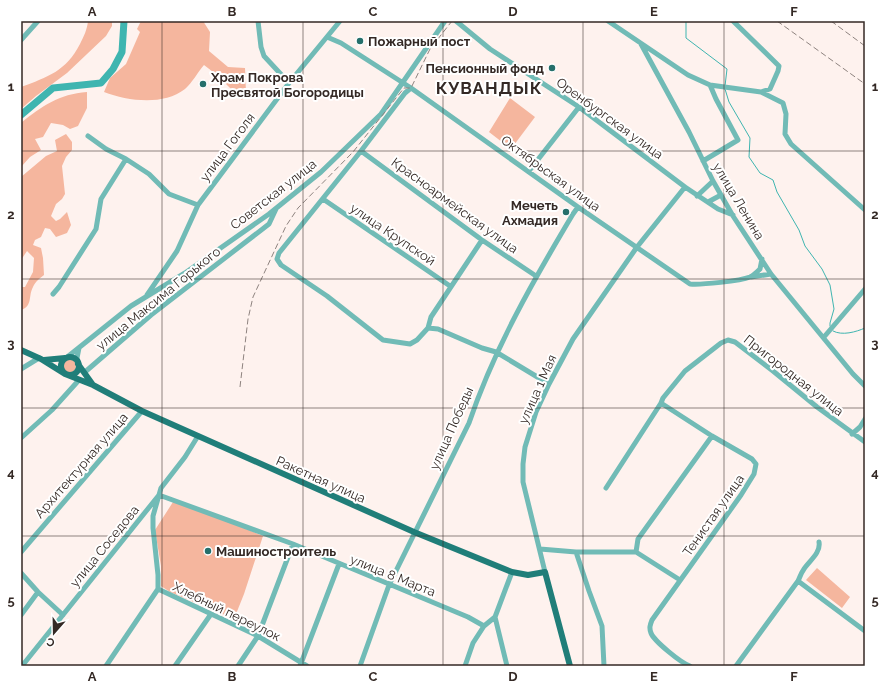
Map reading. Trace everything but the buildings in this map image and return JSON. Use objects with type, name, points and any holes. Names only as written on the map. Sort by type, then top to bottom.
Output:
[{"type":"main road","name":"Ракетная улица","points":[[21,350],[65,374],[93,385],[142,411],[414,532],[512,572],[528,575],[545,572]]},
{"type":"main road","points":[[40,359],[52,360],[66,358],[74,358],[78,364],[77,372],[73,375],[65,374],[61,368],[61,363],[66,358]]},
{"type":"main road","name":"Ракетная улица","points":[[78,364],[93,385]]},
{"type":"main road","points":[[545,572],[570,666]]},
{"type":"street","points":[[21,40],[38,21]]},
{"type":"street","points":[[258,21],[261,47],[264,56],[289,83]]},
{"type":"street","name":"улица Гоголя","points":[[146,297],[177,251],[198,205],[289,83],[340,21]]},
{"type":"street","name":"Советская улица","points":[[66,358],[131,306],[185,273],[278,207],[321,172],[381,114],[445,21]]},
{"type":"street","name":"Оренбургская улица","points":[[456,21],[490,49],[579,107],[685,187],[734,216]]},
{"type":"street","name":"улица Ленина","points":[[608,21],[641,44],[689,132],[713,181],[771,274],[853,374],[865,386]]},
{"type":"street","points":[[733,21],[779,66],[770,89],[761,92]]},
{"type":"street","name":"Октябрьская улица","points":[[327,37],[341,43],[403,82],[578,207],[690,284],[696,285],[715,283],[771,274]]},
{"type":"street","points":[[641,44],[688,75],[710,85],[734,87],[761,92],[783,103],[786,114],[785,134],[791,144],[865,210]]},
{"type":"street","points":[[703,161],[738,140],[710,85]]},
{"type":"street","points":[[411,88],[405,92],[361,151],[279,253],[277,259],[281,265],[327,296],[383,340],[410,344],[417,340],[428,328],[431,317],[450,286],[482,240]]},
{"type":"street","points":[[529,171],[579,107]]},
{"type":"street","points":[[88,136],[106,149],[126,159],[149,174],[169,194],[198,205]]},
{"type":"street","name":"Красноармейская улица","points":[[361,151],[482,240],[536,276]]},
{"type":"street","points":[[53,294],[60,287],[96,229],[101,199],[126,159]]},
{"type":"street","points":[[698,196],[713,181]]},
{"type":"street","name":"улица 1 Мая","points":[[545,572],[523,482],[525,447],[536,412],[573,339],[637,247],[685,187]]},
{"type":"street","points":[[708,202],[721,195]]},
{"type":"street","name":"улица Крупской","points":[[323,199],[450,286]]},
{"type":"street","name":"улица Максима Горького","points":[[85,372],[151,315],[269,224],[278,207]]},
{"type":"street","name":"улица Победы","points":[[360,666],[389,585],[469,423],[496,352],[536,276],[578,207]]},
{"type":"street","points":[[748,278],[760,269],[762,259]]},
{"type":"street","points":[[824,337],[865,289]]},
{"type":"street","points":[[428,328],[438,329],[482,348],[496,352],[549,384]]},
{"type":"street","name":"Пригородная улица","points":[[661,403],[685,371],[721,343],[728,340],[735,342],[852,434],[864,441]]},
{"type":"street","points":[[78,364],[79,347]]},
{"type":"street","points":[[21,369],[40,359]]},
{"type":"street","points":[[21,438],[52,410],[79,380]]},
{"type":"street","points":[[606,488],[661,403]]},
{"type":"street","name":"Тенистая улица","points":[[661,403],[712,436],[752,459],[756,464],[755,471],[720,526],[680,580],[652,620],[650,626],[651,633],[654,638],[679,660],[690,666]]},
{"type":"street","name":"Архитектурная улица","points":[[21,552],[142,411]]},
{"type":"street","points":[[852,434],[860,427],[865,419]]},
{"type":"street","points":[[860,427],[864,441]]},
{"type":"street","name":"улица Соседова","points":[[22,666],[159,495],[162,488],[185,457],[198,436]]},
{"type":"street","points":[[636,552],[638,539],[712,436]]},
{"type":"street","points":[[106,666],[158,589],[153,516],[159,495]]},
{"type":"street","name":"улица 8 Марта","points":[[159,495],[293,544],[468,617],[484,626]]},
{"type":"street","points":[[736,666],[798,581],[802,571],[818,551],[820,546],[819,542]]},
{"type":"street","points":[[238,666],[258,636],[293,544]]},
{"type":"street","points":[[540,549],[576,552],[636,552],[680,580]]},
{"type":"street","points":[[576,552],[602,626],[604,666]]},
{"type":"street","points":[[300,665],[339,564]]},
{"type":"street","points":[[465,666],[473,643],[484,626],[495,617],[512,572]]},
{"type":"street","points":[[21,573],[38,592],[63,615]]},
{"type":"street","points":[[798,581],[865,631]]},
{"type":"street","name":"Хлебный переулок","points":[[158,589],[258,636],[300,665],[306,666]]},
{"type":"street","points":[[21,615],[38,592]]},
{"type":"street","points":[[175,666],[211,614]]},
{"type":"street","points":[[495,617],[507,666]]},
{"type":"shaded area","points":[[88,21],[112,21],[112,26],[106,36],[67,73],[21,109],[21,87],[48,76],[69,61],[81,41]]},
{"type":"shaded area","points":[[141,21],[203,21],[210,32],[209,51],[228,67],[245,68],[246,93],[242,100],[217,75],[204,65],[185,89],[166,98],[156,100],[134,99],[124,98],[104,92],[110,78],[126,64],[140,32],[137,29]]},
{"type":"shaded area","points":[[87,92],[87,108],[78,126],[70,129],[63,125],[51,123],[43,137],[35,139],[41,150],[30,157],[21,167],[21,123],[36,111],[59,98]]},
{"type":"shaded area","points":[[510,98],[535,117],[511,149],[489,132]]},
{"type":"shaded area","points":[[66,134],[72,142],[72,150],[66,157],[62,166],[65,194],[56,204],[51,216],[56,221],[67,212],[71,225],[67,233],[56,237],[50,229],[45,228],[41,237],[35,240],[33,245],[41,248],[44,275],[34,285],[29,303],[21,310],[21,287],[25,287],[33,272],[34,258],[27,251],[21,260],[21,177],[46,156],[57,151],[55,140]]},
{"type":"shaded area","points":[[69,359],[74,361],[76,366],[74,371],[69,373],[64,371],[62,366],[64,361]]},
{"type":"shaded area","name":"Машиностроитель","points":[[173,502],[190,506],[263,536],[234,619],[170,592],[161,586],[161,566],[155,530]]},
{"type":"shaded area","points":[[817,568],[850,597],[842,608],[806,580]]},
{"type":"waterway","points":[[21,115],[53,88],[101,83],[113,69],[122,52],[124,21]]},
{"type":"waterway","points":[[686,21],[686,38],[727,69],[725,86]]},
{"type":"waterway","points":[[725,89],[729,102],[750,138],[749,157],[760,173],[773,180],[777,192],[799,230],[805,246],[822,269],[830,285],[834,309],[830,326]]},
{"type":"waterway","points":[[833,331],[845,333],[865,328]]},
{"type":"railway","points":[[240,387],[248,319],[253,297],[286,226],[298,208],[353,152],[404,88],[411,88],[430,49],[452,21]]},
{"type":"railway","points":[[777,21],[865,84]]},
{"type":"railway","points":[[831,21],[865,46]]},
{"type":"place","name":"Пожарный пост","points":[[360,41]]},
{"type":"place","name":"Пенсионный фонд","points":[[552,68]]},
{"type":"place","name":"Храм Покрова Пресвятой Богородицы","points":[[203,84]]},
{"type":"place","name":"Мечеть Ахмадия","points":[[566,212]]},
{"type":"place","name":"Машиностроитель","points":[[208,551]]},
{"type":"district","name":"КУВАНДЫК","points":[[489,88]]}]
